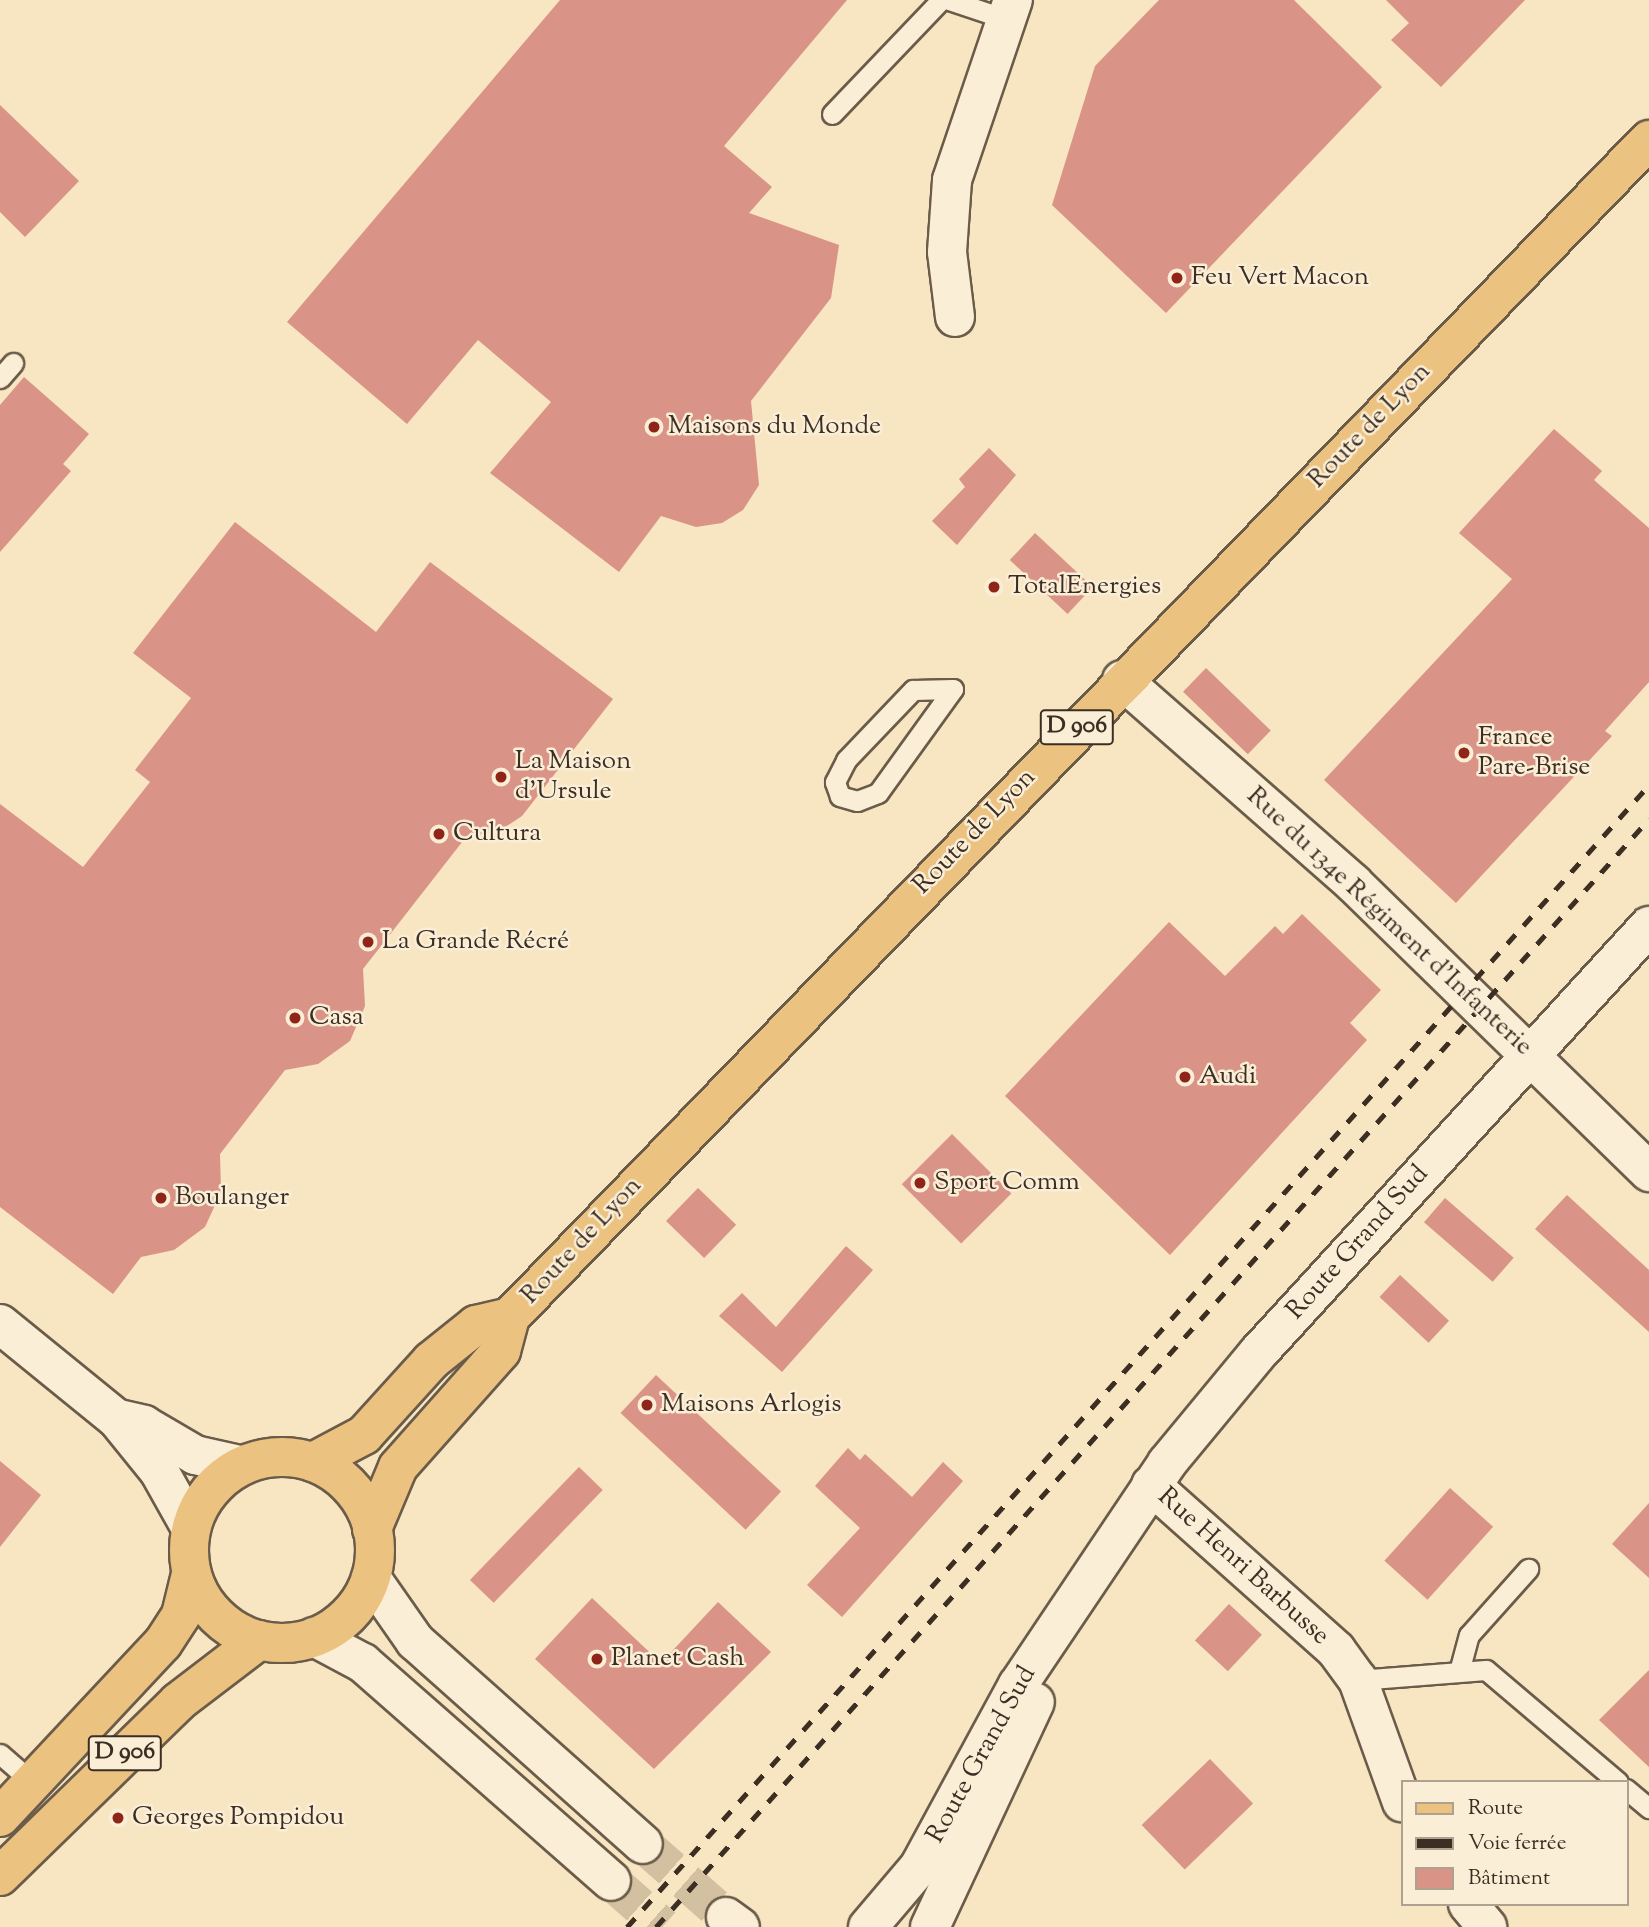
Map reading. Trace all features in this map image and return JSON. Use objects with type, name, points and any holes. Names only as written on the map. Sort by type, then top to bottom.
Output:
[{"type":"main road","points":[[955,317],[947,252],[952,180],[1010,9]]},
{"type":"main road","name":"Route de Lyon","points":[[372,1529],[398,1467],[501,1351],[510,1317],[1122,680],[1649,140]]},
{"type":"main road","name":"Rue du 134e Régiment d'Infanterie","points":[[1122,680],[1353,883],[1649,1172]]},
{"type":"main road","name":"Route Grand Sud","points":[[868,1927],[919,1867],[1018,1685],[1087,1577],[1151,1485],[1258,1353],[1649,926]]},
{"type":"main road","name":"Route de Lyon","points":[[313,1462],[364,1435],[430,1362],[476,1325],[510,1317]]},
{"type":"main road","points":[[0,1324],[117,1419],[159,1471],[191,1528]]},
{"type":"main road","points":[[117,1419],[144,1425],[195,1455],[240,1465]]},
{"type":"main road","points":[[277,1455],[313,1462],[352,1489],[372,1529],[371,1577],[354,1610],[314,1637],[259,1640],[208,1607],[191,1574],[191,1528],[209,1492],[240,1465],[277,1455]]},
{"type":"main road","name":"Rue Henri Barbusse","points":[[1151,1485],[1296,1610],[1358,1680],[1400,1796]]},
{"type":"main road","name":"D 906","points":[[0,1816],[30,1781],[163,1643],[181,1615],[191,1574]]},
{"type":"main road","points":[[371,1577],[415,1641],[643,1844]]},
{"type":"main road","name":"Route Grand Sud","points":[[930,1927],[1012,1756],[1087,1577]]},
{"type":"main road","points":[[314,1637],[362,1663],[611,1881]]},
{"type":"main road","name":"D 906","points":[[0,1876],[178,1702],[259,1640]]},
{"type":"main road","points":[[1470,1906],[1487,1927]]},
{"type":"lane","points":[[832,114],[942,0]]},
{"type":"lane","points":[[950,0],[1010,9]]},
{"type":"lane","points":[[0,378],[13,363]]},
{"type":"lane","points":[[953,689],[878,793],[857,801],[840,796],[835,782],[846,760],[913,690],[953,689]]},
{"type":"lane","points":[[1460,1668],[1469,1634],[1528,1569]]},
{"type":"lane","points":[[1358,1680],[1460,1668],[1486,1670],[1616,1780]]},
{"type":"lane","points":[[0,1754],[30,1781]]},
{"type":"lane","points":[[1628,1791],[1649,1808]]},
{"type":"building","points":[[560,0],[847,0],[724,146],[772,187],[749,213],[839,245],[831,298],[751,401],[759,485],[743,510],[722,523],[696,527],[661,516],[619,572],[490,473],[551,402],[478,340],[407,424],[287,322]]},
{"type":"building","points":[[1159,0],[1294,0],[1382,87],[1166,313],[1052,205],[1095,66]]},
{"type":"building","points":[[1386,0],[1525,0],[1441,87],[1391,40],[1409,23]]},
{"type":"building","points":[[0,105],[79,181],[25,237],[0,212]]},
{"type":"building","points":[[24,377],[89,434],[63,464],[71,471],[0,552],[0,405]]},
{"type":"building","points":[[1554,429],[1602,471],[1594,480],[1649,528],[1649,682],[1605,731],[1612,736],[1456,903],[1324,780],[1512,579],[1459,533]]},
{"type":"building","points":[[989,448],[1016,475],[957,545],[932,521],[965,487],[959,479]]},
{"type":"building","points":[[235,522],[376,632],[430,562],[613,699],[522,816],[499,831],[466,837],[363,969],[365,1006],[350,1041],[318,1064],[285,1070],[220,1154],[221,1192],[205,1227],[174,1250],[141,1257],[113,1294],[0,1207],[0,804],[83,867],[150,782],[135,770],[191,698],[133,653]]},
{"type":"building","points":[[1035,533],[1093,587],[1068,614],[1010,560]]},
{"type":"building","points":[[1206,668],[1271,731],[1248,754],[1183,692]]},
{"type":"building","points":[[1302,914],[1381,990],[1350,1023],[1367,1040],[1170,1255],[1005,1096],[1169,922],[1225,976],[1275,926],[1283,934]]},
{"type":"building","points":[[952,1134],[1011,1193],[961,1244],[902,1184]]},
{"type":"building","points":[[698,1188],[736,1225],[704,1258],[666,1221]]},
{"type":"building","points":[[1567,1195],[1649,1270],[1649,1332],[1535,1229]]},
{"type":"building","points":[[1445,1198],[1514,1258],[1493,1282],[1424,1222]]},
{"type":"building","points":[[846,1246],[873,1270],[782,1372],[719,1316],[742,1293],[776,1327]]},
{"type":"building","points":[[1400,1275],[1449,1321],[1429,1343],[1380,1297]]},
{"type":"building","points":[[656,1375],[781,1492],[746,1530],[621,1413]]},
{"type":"building","points":[[848,1448],[860,1460],[865,1454],[912,1497],[943,1462],[963,1481],[842,1617],[807,1585],[860,1528],[815,1486]]},
{"type":"building","points":[[0,1461],[41,1495],[0,1547]]},
{"type":"building","points":[[579,1467],[603,1490],[494,1603],[470,1580]]},
{"type":"building","points":[[1450,1488],[1493,1527],[1428,1600],[1384,1561]]},
{"type":"building","points":[[1649,1503],[1649,1578],[1612,1544]]},
{"type":"building","points":[[592,1598],[661,1663],[718,1602],[771,1652],[654,1769],[535,1659]]},
{"type":"building","points":[[1229,1604],[1262,1635],[1228,1671],[1195,1641]]},
{"type":"building","points":[[1649,1670],[1649,1767],[1599,1720]]},
{"type":"building","points":[[1210,1759],[1253,1804],[1185,1870],[1142,1825]]},
{"type":"tunnel","points":[[643,1844],[726,1917]]},
{"type":"tunnel","points":[[611,1881],[663,1927]]},
{"type":"railway","points":[[627,1927],[1649,785]]},
{"type":"railway","points":[[656,1927],[1649,819]]},
{"type":"place","name":"Feu Vert Macon","points":[[1177,278]]},
{"type":"place","name":"Maisons du Monde","points":[[654,427]]},
{"type":"place","name":"TotalEnergies","points":[[994,587]]},
{"type":"place","name":"France Pare-Brise","points":[[1464,753]]},
{"type":"place","name":"La Maison d'Ursule","points":[[501,777]]},
{"type":"place","name":"Cultura","points":[[439,834]]},
{"type":"place","name":"La Grande Récré","points":[[368,942]]},
{"type":"place","name":"Casa","points":[[295,1018]]},
{"type":"place","name":"Audi","points":[[1185,1077]]},
{"type":"place","name":"Sport Comm","points":[[920,1183]]},
{"type":"place","name":"Boulanger","points":[[161,1198]]},
{"type":"place","name":"Maisons Arlogis","points":[[647,1405]]},
{"type":"place","name":"Planet Cash","points":[[597,1659]]},
{"type":"place","name":"Georges Pompidou","points":[[118,1818]]}]
